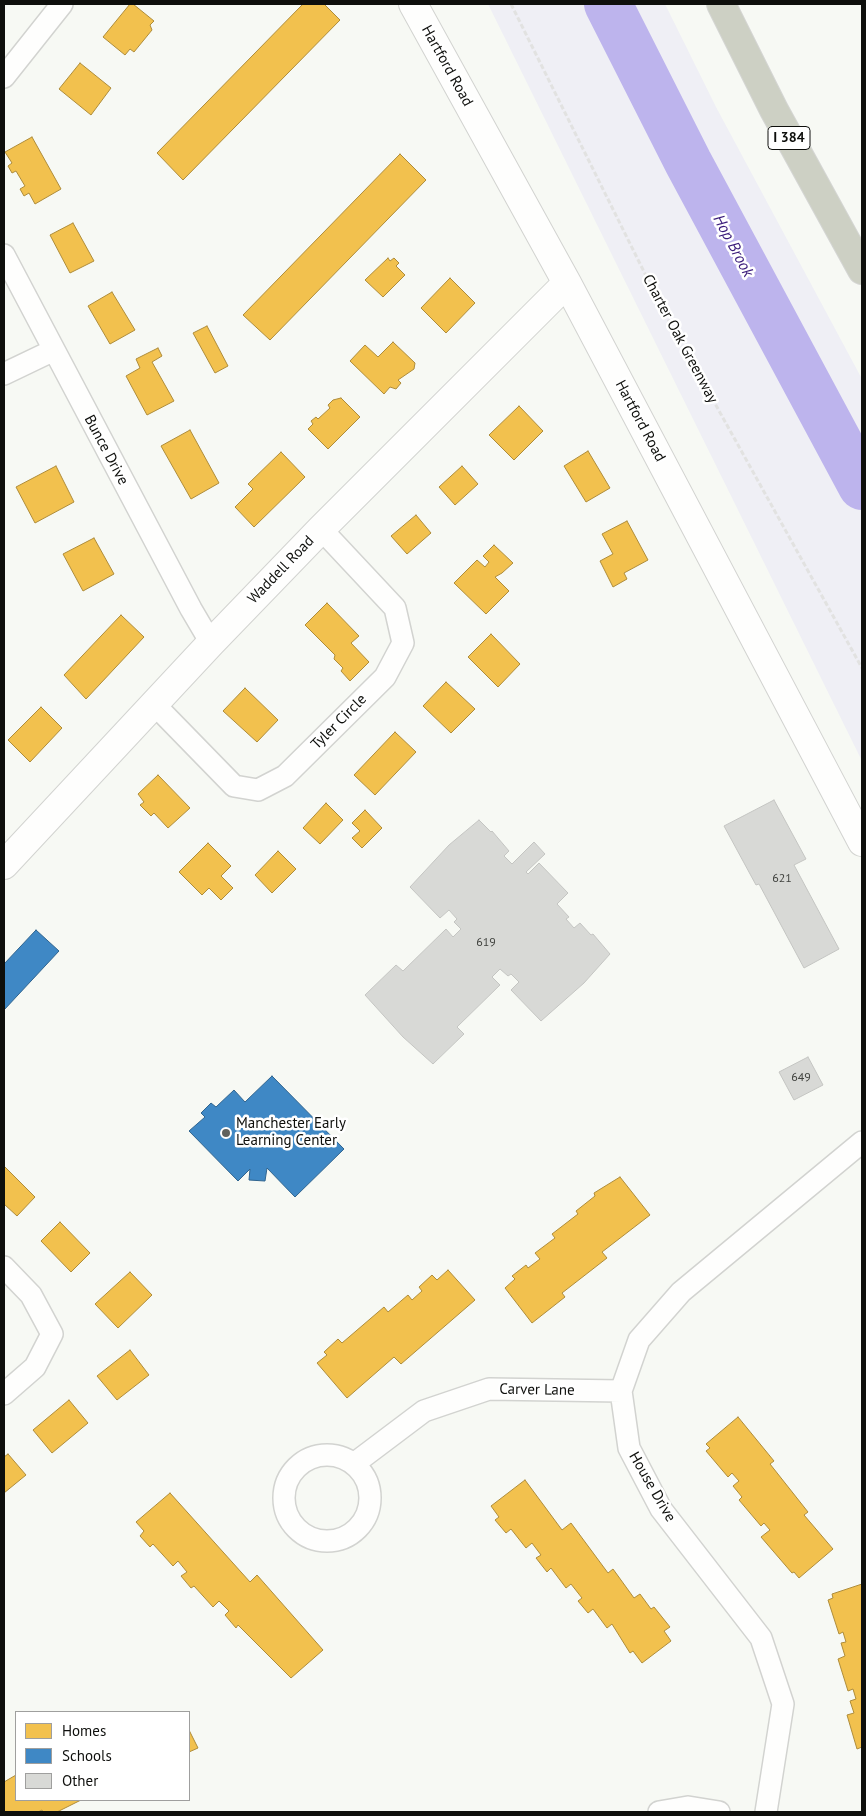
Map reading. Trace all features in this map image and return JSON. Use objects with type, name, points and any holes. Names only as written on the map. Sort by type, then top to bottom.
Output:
[{"type":"highway","name":"I 384","points":[[721,4],[783,127],[862,270]]},
{"type":"main road","name":"Hartford Road","points":[[413,4],[567,283],[862,842]]},
{"type":"main road","name":"Waddell Road","points":[[4,864],[211,643],[321,529],[567,283]]},
{"type":"street","points":[[4,77],[62,4]]},
{"type":"street","name":"Bunce Drive","points":[[4,255],[190,609],[211,643]]},
{"type":"street","points":[[4,374],[54,350]]},
{"type":"street","name":"Tyler Circle","points":[[154,704],[234,786],[258,790],[285,776],[385,677],[403,643],[395,608],[321,529]]},
{"type":"street","name":"House Drive","points":[[766,1812],[783,1704],[761,1638],[661,1509],[629,1448],[621,1391],[639,1340],[681,1292],[862,1142]]},
{"type":"street","points":[[4,1267],[31,1295],[52,1334],[35,1368],[4,1394]]},
{"type":"street","name":"Carver Lane","points":[[355,1463],[424,1411],[489,1389],[621,1391]]},
{"type":"street","points":[[332,1454],[355,1463],[365,1475],[370,1489],[371,1504],[363,1523],[353,1533],[339,1540],[324,1541],[310,1538],[297,1529],[289,1518],[284,1503],[285,1488],[290,1474],[303,1461],[317,1455],[332,1454]]},
{"type":"street","points":[[659,1812],[688,1807],[719,1812]]},
{"type":"path","name":"Charter Oak Greenway","points":[[511,4],[663,310],[862,668]]},
{"type":"shaded area","points":[[488,4],[665,4],[716,107],[862,379],[862,761]]},
{"type":"building: Homes","points":[[130,4],[133,4],[154,21],[150,25],[152,30],[134,52],[130,49],[125,55],[103,37]]},
{"type":"building: Homes","points":[[303,4],[324,4],[340,20],[183,180],[157,153]]},
{"type":"building: Homes","points":[[80,63],[111,88],[91,115],[59,89]]},
{"type":"building: Homes","points":[[32,137],[61,189],[35,204],[29,193],[24,196],[20,189],[25,186],[16,171],[12,173],[8,166],[12,163],[5,152]]},
{"type":"building: Homes","points":[[400,154],[426,180],[270,340],[243,315]]},
{"type":"building: Homes","points":[[73,223],[94,261],[70,273],[50,235]]},
{"type":"building: Homes","points":[[388,258],[390,261],[394,258],[399,263],[396,266],[405,275],[383,297],[365,280]]},
{"type":"building: Homes","points":[[450,278],[475,303],[446,333],[421,308]]},
{"type":"building: Homes","points":[[112,292],[135,330],[110,344],[88,306]]},
{"type":"building: Homes","points":[[207,326],[228,366],[215,373],[193,333]]},
{"type":"building: Homes","points":[[393,342],[415,363],[414,369],[398,380],[401,383],[396,389],[390,387],[384,394],[350,361],[365,345],[378,357]]},
{"type":"building: Homes","points":[[158,348],[162,356],[152,362],[174,401],[147,415],[126,376],[140,368],[136,359]]},
{"type":"building: Homes","points":[[341,398],[360,417],[328,449],[308,429],[313,424],[311,421],[316,417],[318,419],[330,408],[328,405],[333,400]]},
{"type":"building: Homes","points":[[519,406],[543,431],[514,460],[489,435]]},
{"type":"building: Homes","points":[[190,430],[219,483],[191,499],[161,446]]},
{"type":"building: Homes","points":[[588,451],[610,488],[586,502],[564,466]]},
{"type":"building: Homes","points":[[281,452],[305,477],[254,527],[235,507],[253,489],[248,484]]},
{"type":"building: Homes","points":[[56,466],[74,502],[35,523],[16,487]]},
{"type":"building: Homes","points":[[462,466],[478,484],[455,505],[439,487]]},
{"type":"building: Homes","points":[[416,515],[431,533],[407,554],[391,536]]},
{"type":"building: Homes","points":[[627,521],[648,560],[624,573],[627,579],[613,587],[600,561],[613,554],[602,534]]},
{"type":"building: Homes","points":[[94,538],[114,574],[83,591],[63,554]]},
{"type":"building: Homes","points":[[494,545],[513,563],[495,577],[509,591],[486,614],[454,583],[477,560],[485,567],[489,562],[483,556]]},
{"type":"building: Homes","points":[[327,603],[359,636],[351,643],[369,662],[350,681],[341,671],[343,668],[334,659],[335,655],[305,625]]},
{"type":"building: Homes","points":[[121,615],[144,637],[86,699],[64,675]]},
{"type":"building: Homes","points":[[491,634],[520,664],[498,687],[468,657]]},
{"type":"building: Homes","points":[[446,682],[475,709],[451,733],[423,706]]},
{"type":"building: Homes","points":[[245,688],[278,720],[257,742],[223,711]]},
{"type":"building: Homes","points":[[41,707],[62,728],[30,762],[8,740]]},
{"type":"building: Homes","points":[[395,732],[416,752],[375,795],[354,775]]},
{"type":"building: Homes","points":[[158,775],[190,808],[168,828],[154,813],[151,816],[140,805],[144,802],[138,794]]},
{"type":"building: Homes","points":[[326,803],[343,820],[320,844],[303,828]]},
{"type":"building: Homes","points":[[365,810],[382,828],[362,848],[352,838],[360,831],[352,823]]},
{"type":"building: Homes","points":[[208,843],[231,866],[221,876],[233,888],[221,900],[209,888],[202,895],[179,872]]},
{"type":"building: Homes","points":[[278,851],[296,869],[272,893],[255,875]]},
{"type":"building: Homes","points":[[4,1166],[35,1197],[17,1216],[4,1204]]},
{"type":"building: Homes","points":[[620,1177],[650,1215],[602,1252],[607,1258],[562,1293],[565,1297],[532,1323],[505,1288],[515,1279],[512,1276],[526,1265],[528,1268],[540,1259],[535,1253],[555,1238],[552,1234],[578,1214],[576,1211],[595,1196],[594,1193]]},
{"type":"building: Homes","points":[[60,1222],[90,1253],[71,1272],[41,1241]]},
{"type":"building: Homes","points":[[448,1270],[475,1300],[401,1364],[394,1357],[347,1398],[317,1363],[327,1355],[324,1352],[338,1339],[342,1343],[384,1307],[388,1312],[408,1295],[412,1300],[422,1291],[419,1287],[432,1275],[437,1280]]},
{"type":"building: Homes","points":[[130,1272],[152,1295],[118,1328],[95,1304]]},
{"type":"building: Homes","points":[[130,1350],[149,1375],[117,1400],[97,1376]]},
{"type":"building: Homes","points":[[69,1400],[88,1423],[52,1453],[33,1430]]},
{"type":"building: Homes","points":[[738,1417],[774,1461],[770,1464],[808,1512],[804,1515],[833,1549],[799,1578],[794,1572],[792,1573],[761,1537],[770,1530],[764,1523],[761,1526],[739,1500],[742,1497],[733,1486],[739,1481],[732,1473],[728,1477],[706,1451],[710,1448],[706,1444]]},
{"type":"building: Homes","points":[[8,1454],[26,1475],[4,1493],[4,1457]]},
{"type":"building: Homes","points":[[525,1480],[562,1530],[571,1523],[608,1573],[613,1569],[634,1598],[640,1594],[651,1609],[654,1607],[670,1627],[664,1631],[671,1641],[642,1663],[633,1651],[630,1653],[612,1624],[607,1628],[593,1609],[588,1613],[578,1601],[582,1598],[571,1584],[566,1588],[551,1568],[547,1572],[536,1558],[541,1555],[532,1543],[526,1548],[511,1529],[506,1533],[495,1520],[499,1517],[491,1506]]},
{"type":"building: Homes","points":[[170,1493],[250,1582],[257,1575],[323,1650],[291,1678],[238,1625],[236,1628],[225,1615],[229,1611],[219,1601],[213,1607],[194,1586],[191,1588],[181,1576],[187,1572],[178,1561],[173,1566],[153,1544],[150,1547],[140,1536],[144,1531],[136,1522]]},
{"type":"building: Homes","points":[[862,1584],[862,1747],[857,1749],[847,1715],[854,1713],[850,1701],[856,1699],[853,1689],[848,1691],[838,1659],[845,1656],[841,1643],[846,1642],[843,1632],[839,1634],[828,1600],[833,1598],[832,1594]]},
{"type":"building: Homes","points":[[190,1732],[198,1748],[190,1752]]},
{"type":"building: Homes","points":[[15,1776],[15,1801],[79,1801],[57,1812],[43,1812],[42,1810],[38,1812],[4,1812],[4,1782]]},
{"type":"building: Schools","points":[[36,930],[59,951],[4,1010],[4,964]]},
{"type":"building: Schools","points":[[272,1076],[344,1149],[295,1197],[267,1168],[265,1181],[249,1180],[250,1169],[238,1181],[189,1131],[205,1117],[201,1113],[211,1103],[216,1107],[234,1090],[245,1102]]},
{"type":"building: Other","points":[[774,800],[806,859],[794,865],[839,949],[804,968],[759,884],[756,885],[724,826]]},
{"type":"building: Other","points":[[479,820],[492,831],[509,851],[504,856],[512,864],[534,842],[545,854],[526,872],[528,874],[539,863],[568,893],[557,904],[569,917],[566,919],[574,928],[580,923],[591,935],[593,934],[610,954],[584,983],[541,1021],[511,990],[519,982],[511,974],[508,976],[500,969],[492,977],[500,985],[457,1027],[464,1034],[433,1064],[403,1037],[365,995],[396,965],[403,971],[446,929],[453,937],[461,929],[454,922],[457,919],[449,910],[440,918],[410,887],[449,845]]},
{"type":"building: Other","points":[[808,1057],[823,1085],[794,1100],[779,1072]]},
{"type":"waterway","name":"Hop Brook","points":[[608,4],[688,162],[862,486]]},
{"type":"place","name":"Manchester Early Learning Center","points":[[226,1133]]}]
